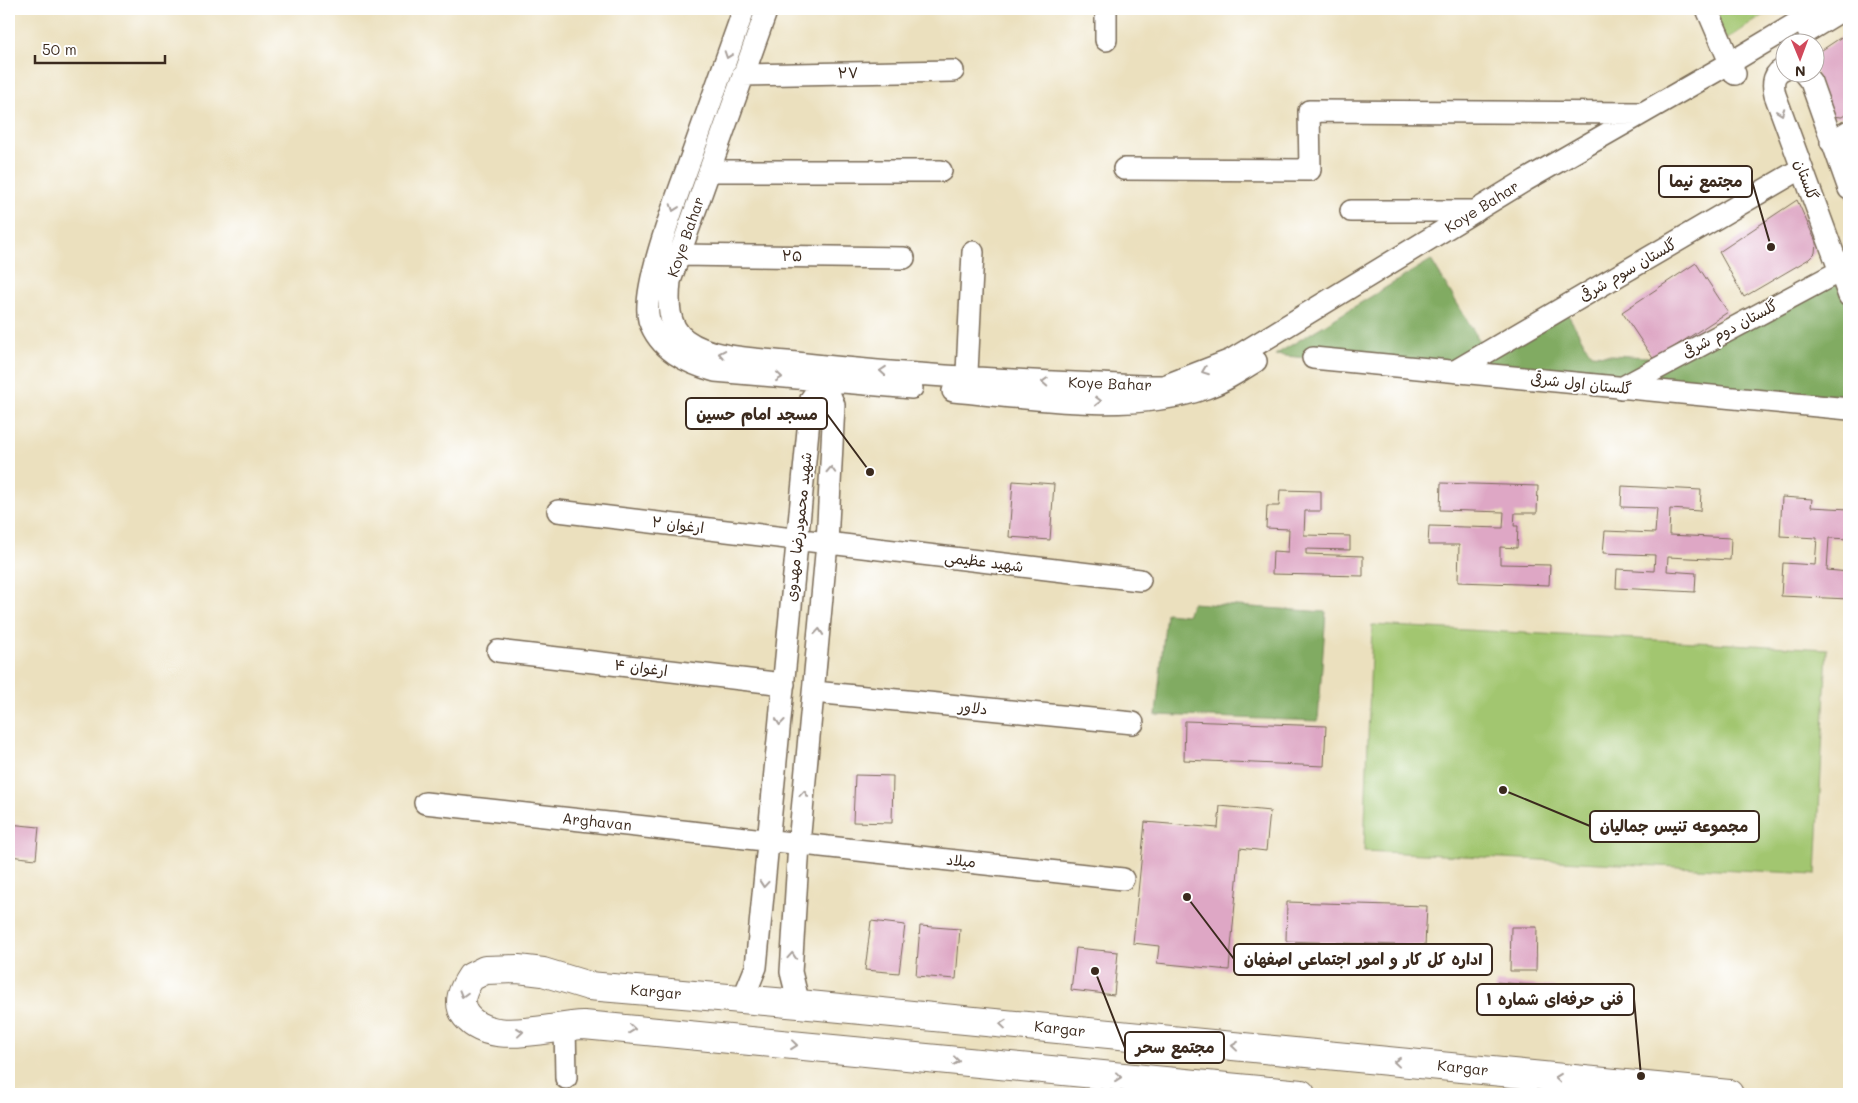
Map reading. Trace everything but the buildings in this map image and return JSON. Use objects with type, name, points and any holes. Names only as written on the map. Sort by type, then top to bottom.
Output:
[{"type":"main road","name":"Kargar","points":[[1301,1094],[594,1026],[565,1025],[522,1032],[501,1033],[486,1030],[473,1024],[462,1010],[461,1000],[471,977],[485,970],[532,970],[589,986],[799,1004],[1729,1094]]},
{"type":"street","name":"Koye Bahar","points":[[744,9],[660,247],[647,302],[649,319],[656,335],[666,348],[690,364],[737,374],[827,374],[967,385],[1076,401],[1141,401],[1186,394],[1207,388],[1230,376],[1643,119]]},
{"type":"street","name":"Koye Bahar","points":[[767,9],[670,281],[668,303],[673,325],[684,339],[707,351],[827,374]]},
{"type":"street","points":[[1106,9],[1106,40]]},
{"type":"street","points":[[1707,9],[1732,68]]},
{"type":"street","name":"Koye Bahar","points":[[967,385],[1164,386],[1232,360],[1476,211],[1732,68],[1820,9]]},
{"type":"street","name":"Koye Bahar","points":[[1805,32],[1844,9]]},
{"type":"street","name":"Koye Bahar","points":[[1732,68],[1776,48]]},
{"type":"street","name":"۲۷","points":[[743,75],[953,71]]},
{"type":"street","name":"گلستان","points":[[1776,75],[1772,84],[1849,296]]},
{"type":"street","points":[[1811,82],[1849,189]]},
{"type":"street","points":[[1124,169],[1310,170],[1309,111],[1643,119]]},
{"type":"street","points":[[1831,142],[1849,131]]},
{"type":"street","name":"گلستان سوم شرقی","points":[[1455,372],[1802,168]]},
{"type":"street","points":[[709,171],[941,171]]},
{"type":"street","points":[[1351,211],[1476,211]]},
{"type":"street","points":[[967,385],[973,252]]},
{"type":"street","name":"۲۵","points":[[679,255],[904,258]]},
{"type":"street","name":"گلستان دوم شرقی","points":[[1621,388],[1840,271]]},
{"type":"street","name":"گلستان اول شرقی","points":[[1313,358],[1849,408]]},
{"type":"street","name":"شهید محمودرضا مهدوی","points":[[743,999],[756,967],[812,398],[827,374]]},
{"type":"street","name":"شهید محمودرضا مهدوی","points":[[799,1004],[791,972],[799,844],[827,543],[834,405],[827,374]]},
{"type":"street","name":"ارغوان ۲","points":[[558,511],[827,543]]},
{"type":"street","name":"شهید عظیمی","points":[[827,543],[1140,580]]},
{"type":"street","name":"ارغوان ۴","points":[[498,651],[784,684]]},
{"type":"street","name":"دلاور","points":[[814,692],[1133,723]]},
{"type":"street","name":"Arghavan","points":[[425,803],[799,844]]},
{"type":"street","name":"میلاد","points":[[799,844],[1123,879]]},
{"type":"street","points":[[565,1025],[566,1078]]},
{"type":"green space","points":[[1713,9],[1773,9],[1726,40]]},
{"type":"green space","points":[[1431,260],[1487,353],[1564,308],[1591,354],[1648,357],[1656,364],[1840,271],[1849,296],[1849,409],[1275,355]]},
{"type":"green space","points":[[1192,603],[1326,612],[1318,721],[1156,715],[1166,613],[1187,615]]},
{"type":"green space","points":[[1372,625],[1827,649],[1816,874],[1364,851]]},
{"type":"place","name":"مجتمع نیما","points":[[1771,247]]},
{"type":"place","name":"مسجد امام حسین","points":[[870,472]]},
{"type":"place","name":"مجموعه تنیس جمالیان","points":[[1503,790]]},
{"type":"place","name":"اداره کل کار و امور اجتماعی اصفهان","points":[[1187,897]]},
{"type":"place","name":"مجتمع سحر","points":[[1095,971]]},
{"type":"place","name":"فنی حرفه‌ای شماره ۱","points":[[1641,1076]]}]
